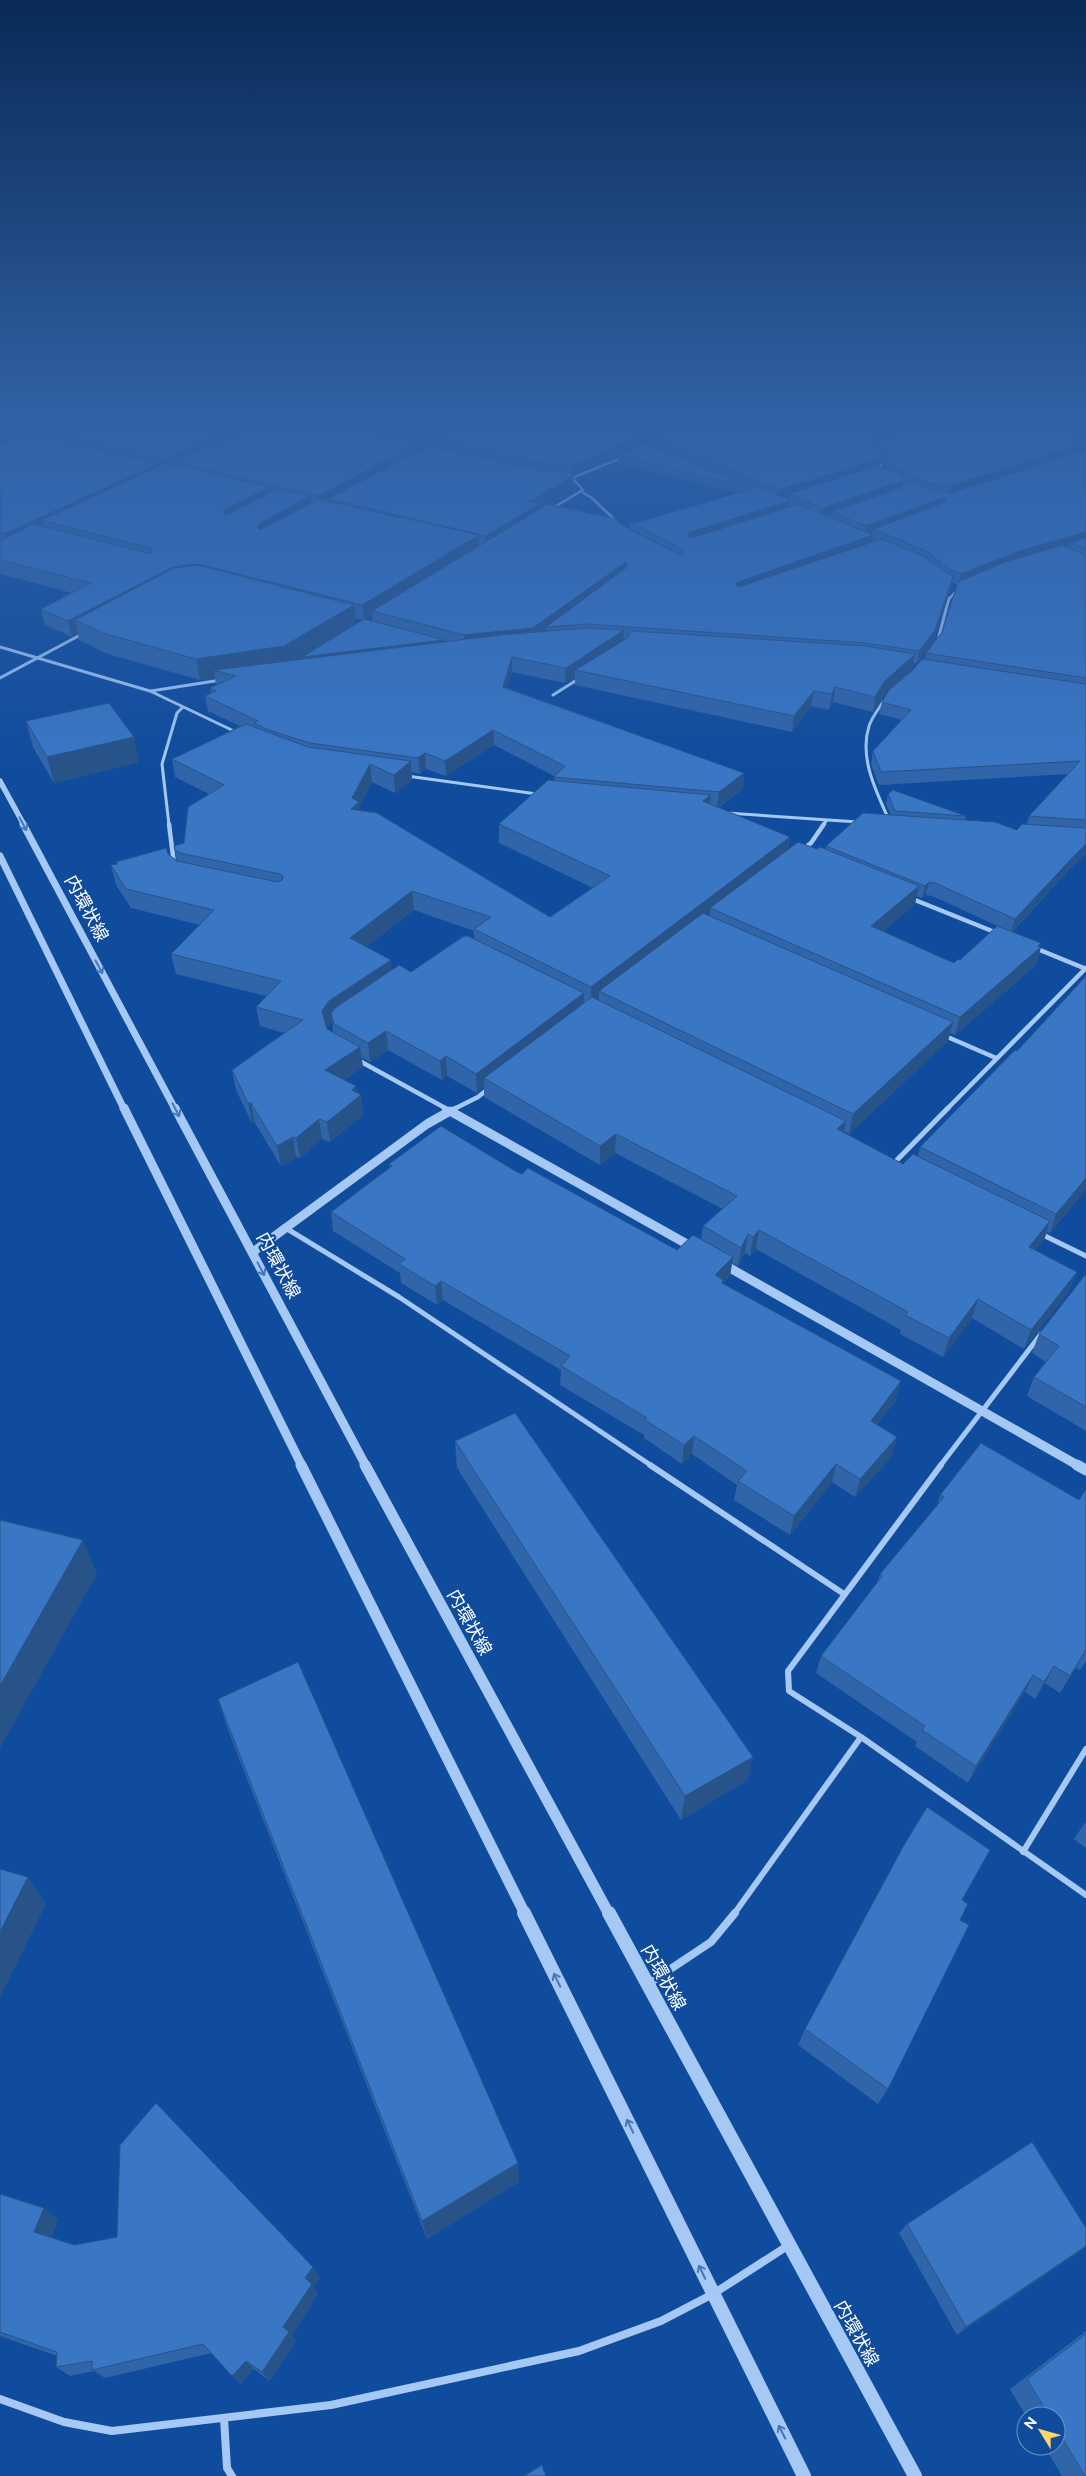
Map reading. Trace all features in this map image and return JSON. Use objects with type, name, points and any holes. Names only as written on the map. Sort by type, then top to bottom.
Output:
[{"type":"street","points":[[936,643],[950,596],[964,585]]},
{"type":"street","points":[[953,587],[958,588]]},
{"type":"street","points":[[0,678],[89,631]]},
{"type":"street","points":[[0,647],[150,691],[246,737]]},
{"type":"street","points":[[553,695],[585,675]]},
{"type":"street","points":[[150,691],[230,679]]},
{"type":"street","points":[[882,823],[891,824],[868,768],[866,742],[869,724],[884,700]]},
{"type":"street","points":[[175,871],[162,764],[177,713],[183,707]]},
{"type":"street","points":[[400,775],[541,794]]},
{"type":"street","name":"内環状線","points":[[0,781],[253,1252],[382,1497],[915,2476]]},
{"type":"street","points":[[724,813],[863,822]]},
{"type":"street","points":[[798,853],[811,843],[826,820]]},
{"type":"street","points":[[0,857],[804,2476]]},
{"type":"street","points":[[900,894],[1002,935]]},
{"type":"street","points":[[896,1161],[1086,968],[1030,946]]},
{"type":"street","points":[[933,1031],[996,1058]]},
{"type":"street","points":[[350,1055],[702,1253]]},
{"type":"street","points":[[253,1252],[284,1227],[427,1124],[478,1097],[493,1085]]},
{"type":"street","points":[[887,1157],[905,1165]]},
{"type":"street","points":[[284,1227],[399,1297],[844,1594]]},
{"type":"street","points":[[1034,1230],[1086,1256]]},
{"type":"street","points":[[711,1258],[1086,1470]]},
{"type":"street","points":[[1045,1328],[981,1410],[788,1671],[789,1691],[861,1737],[1086,1896]]},
{"type":"street","points":[[648,1984],[710,1942],[728,1922],[861,1737]]},
{"type":"street","points":[[1023,1852],[1086,1749]]},
{"type":"street","points":[[0,2399],[64,2422],[112,2431],[331,2405],[579,2351],[661,2321],[713,2294],[789,2244]]},
{"type":"street","points":[[224,2418],[227,2468],[232,2476]]},
{"type":"building","points":[[14,534],[71,534],[151,554],[150,548],[94,534],[479,535],[362,605],[198,564],[173,567],[68,621],[41,609],[91,583],[0,560],[0,541]]},
{"type":"building","points":[[476,534],[490,534],[486,536]]},
{"type":"building","points":[[499,534],[639,534],[679,554],[683,554],[682,549],[652,534],[689,534],[688,537],[692,538],[706,534],[869,534],[873,535],[736,584],[738,587],[882,539],[923,556],[953,577],[935,630],[919,651],[865,643],[587,624],[546,627],[627,567],[628,564],[626,562],[533,628],[464,635],[372,611]]},
{"type":"building","points":[[885,534],[1081,534],[1020,551],[961,574],[951,570],[926,551]]},
{"type":"building","points":[[1086,538],[1086,549],[1071,542]]},
{"type":"building","points":[[1062,545],[1086,555],[1086,678],[926,653],[942,632],[958,582],[1005,562]]},
{"type":"building","points":[[197,565],[354,605],[284,646],[196,659],[103,633],[75,620],[174,568]]},
{"type":"building","points":[[364,619],[445,640],[302,657]]},
{"type":"building","points":[[587,628],[624,630],[566,668],[512,657],[503,687],[744,773],[719,792],[554,777],[565,766],[493,730],[445,761],[425,753],[418,758],[310,743],[269,730],[254,723],[258,721],[205,696],[216,691],[210,688],[236,676],[214,670],[500,635]]},
{"type":"building","points":[[632,631],[865,646],[915,654],[884,682],[875,697],[835,687],[832,694],[814,691],[794,716],[575,670],[626,639]]},
{"type":"building","points":[[922,659],[1086,684],[1086,820],[1029,816],[1080,761],[881,772],[873,751],[911,710],[882,702],[889,690],[913,670]]},
{"type":"building","points":[[109,703],[134,737],[47,757],[26,721]]},
{"type":"building","points":[[246,724],[308,747],[411,761],[394,775],[370,764],[352,798],[359,802],[351,809],[377,813],[550,917],[610,876],[499,824],[548,780],[711,795],[703,801],[790,837],[591,987],[474,929],[491,917],[412,891],[350,938],[391,960],[329,1001],[322,1011],[327,1029],[360,1047],[325,1070],[356,1086],[352,1090],[361,1095],[327,1122],[319,1119],[296,1138],[293,1137],[277,1146],[251,1103],[248,1103],[232,1070],[303,1020],[256,1007],[281,981],[171,954],[214,910],[126,889],[111,865],[166,848],[168,854],[177,861],[278,882],[282,880],[283,876],[280,874],[180,853],[175,850],[174,846],[184,843],[188,807],[224,785],[172,759]]},
{"type":"building","points":[[893,790],[966,816],[895,811],[888,794]]},
{"type":"building","points":[[863,813],[995,822],[1017,830],[1022,824],[1086,828],[1086,844],[1015,919],[935,883],[929,882],[925,886],[826,846]]},
{"type":"building","points":[[798,842],[817,849],[820,847],[919,886],[871,926],[954,963],[958,959],[960,960],[997,926],[1041,943],[1038,946],[1041,947],[960,1017],[710,908]]},
{"type":"building","points":[[703,913],[953,1022],[853,1114],[599,991]]},
{"type":"building","points":[[464,936],[468,936],[584,993],[476,1074],[446,1056],[440,1061],[386,1031],[368,1043],[334,1024],[331,1013],[335,1008],[399,965],[411,972]]},
{"type":"building","points":[[1086,976],[1086,1178],[1056,1214],[920,1147],[1015,1050],[1017,1051]]},
{"type":"building","points":[[592,997],[846,1121],[837,1129],[903,1164],[913,1154],[1050,1221],[1029,1247],[1077,1272],[1031,1330],[978,1299],[949,1338],[905,1315],[908,1312],[759,1230],[753,1237],[748,1234],[741,1248],[703,1226],[737,1196],[616,1134],[600,1146],[484,1078]]},
{"type":"building","points":[[441,1126],[517,1172],[522,1174],[528,1168],[677,1250],[693,1235],[733,1257],[715,1275],[723,1280],[722,1283],[901,1381],[871,1421],[897,1437],[860,1479],[836,1464],[794,1516],[738,1481],[747,1471],[694,1436],[684,1445],[645,1420],[647,1418],[561,1366],[570,1356],[441,1281],[435,1286],[399,1264],[405,1259],[331,1212],[392,1166],[389,1164]]},
{"type":"building","points":[[1085,1275],[1086,1407],[1034,1377],[1059,1346],[1039,1334]]},
{"type":"building","points":[[515,1413],[753,1757],[685,1796],[455,1441]]},
{"type":"building","points":[[981,1443],[1079,1500],[1086,1489],[1086,1650],[1070,1676],[1054,1666],[1044,1682],[1033,1675],[976,1766],[922,1730],[925,1726],[821,1656],[882,1576],[880,1574],[944,1497],[940,1495]]},
{"type":"building","points":[[0,1520],[83,1540],[0,1686]]},
{"type":"building","points":[[298,1662],[518,2163],[422,2221],[218,1699]]},
{"type":"building","points":[[927,1807],[990,1850],[962,1900],[968,1904],[960,1920],[969,1925],[888,2089],[805,2029],[904,1845]]},
{"type":"building","points":[[0,1869],[28,1877],[0,1932]]},
{"type":"building","points":[[156,2103],[313,2267],[305,2278],[312,2284],[283,2327],[289,2332],[262,2372],[246,2361],[232,2376],[203,2344],[92,2370],[92,2361],[56,2367],[57,2352],[0,2332],[0,2194],[44,2208],[34,2232],[74,2245],[117,2237],[120,2145]]},
{"type":"building","points":[[1032,2142],[1086,2228],[1086,2246],[966,2327],[907,2224]]},
{"type":"building","points":[[1086,2334],[1086,2476],[1066,2445],[1066,2406],[1043,2406],[1027,2379]]},
{"type":"building","points":[[542,2465],[546,2476],[524,2476]]}]
